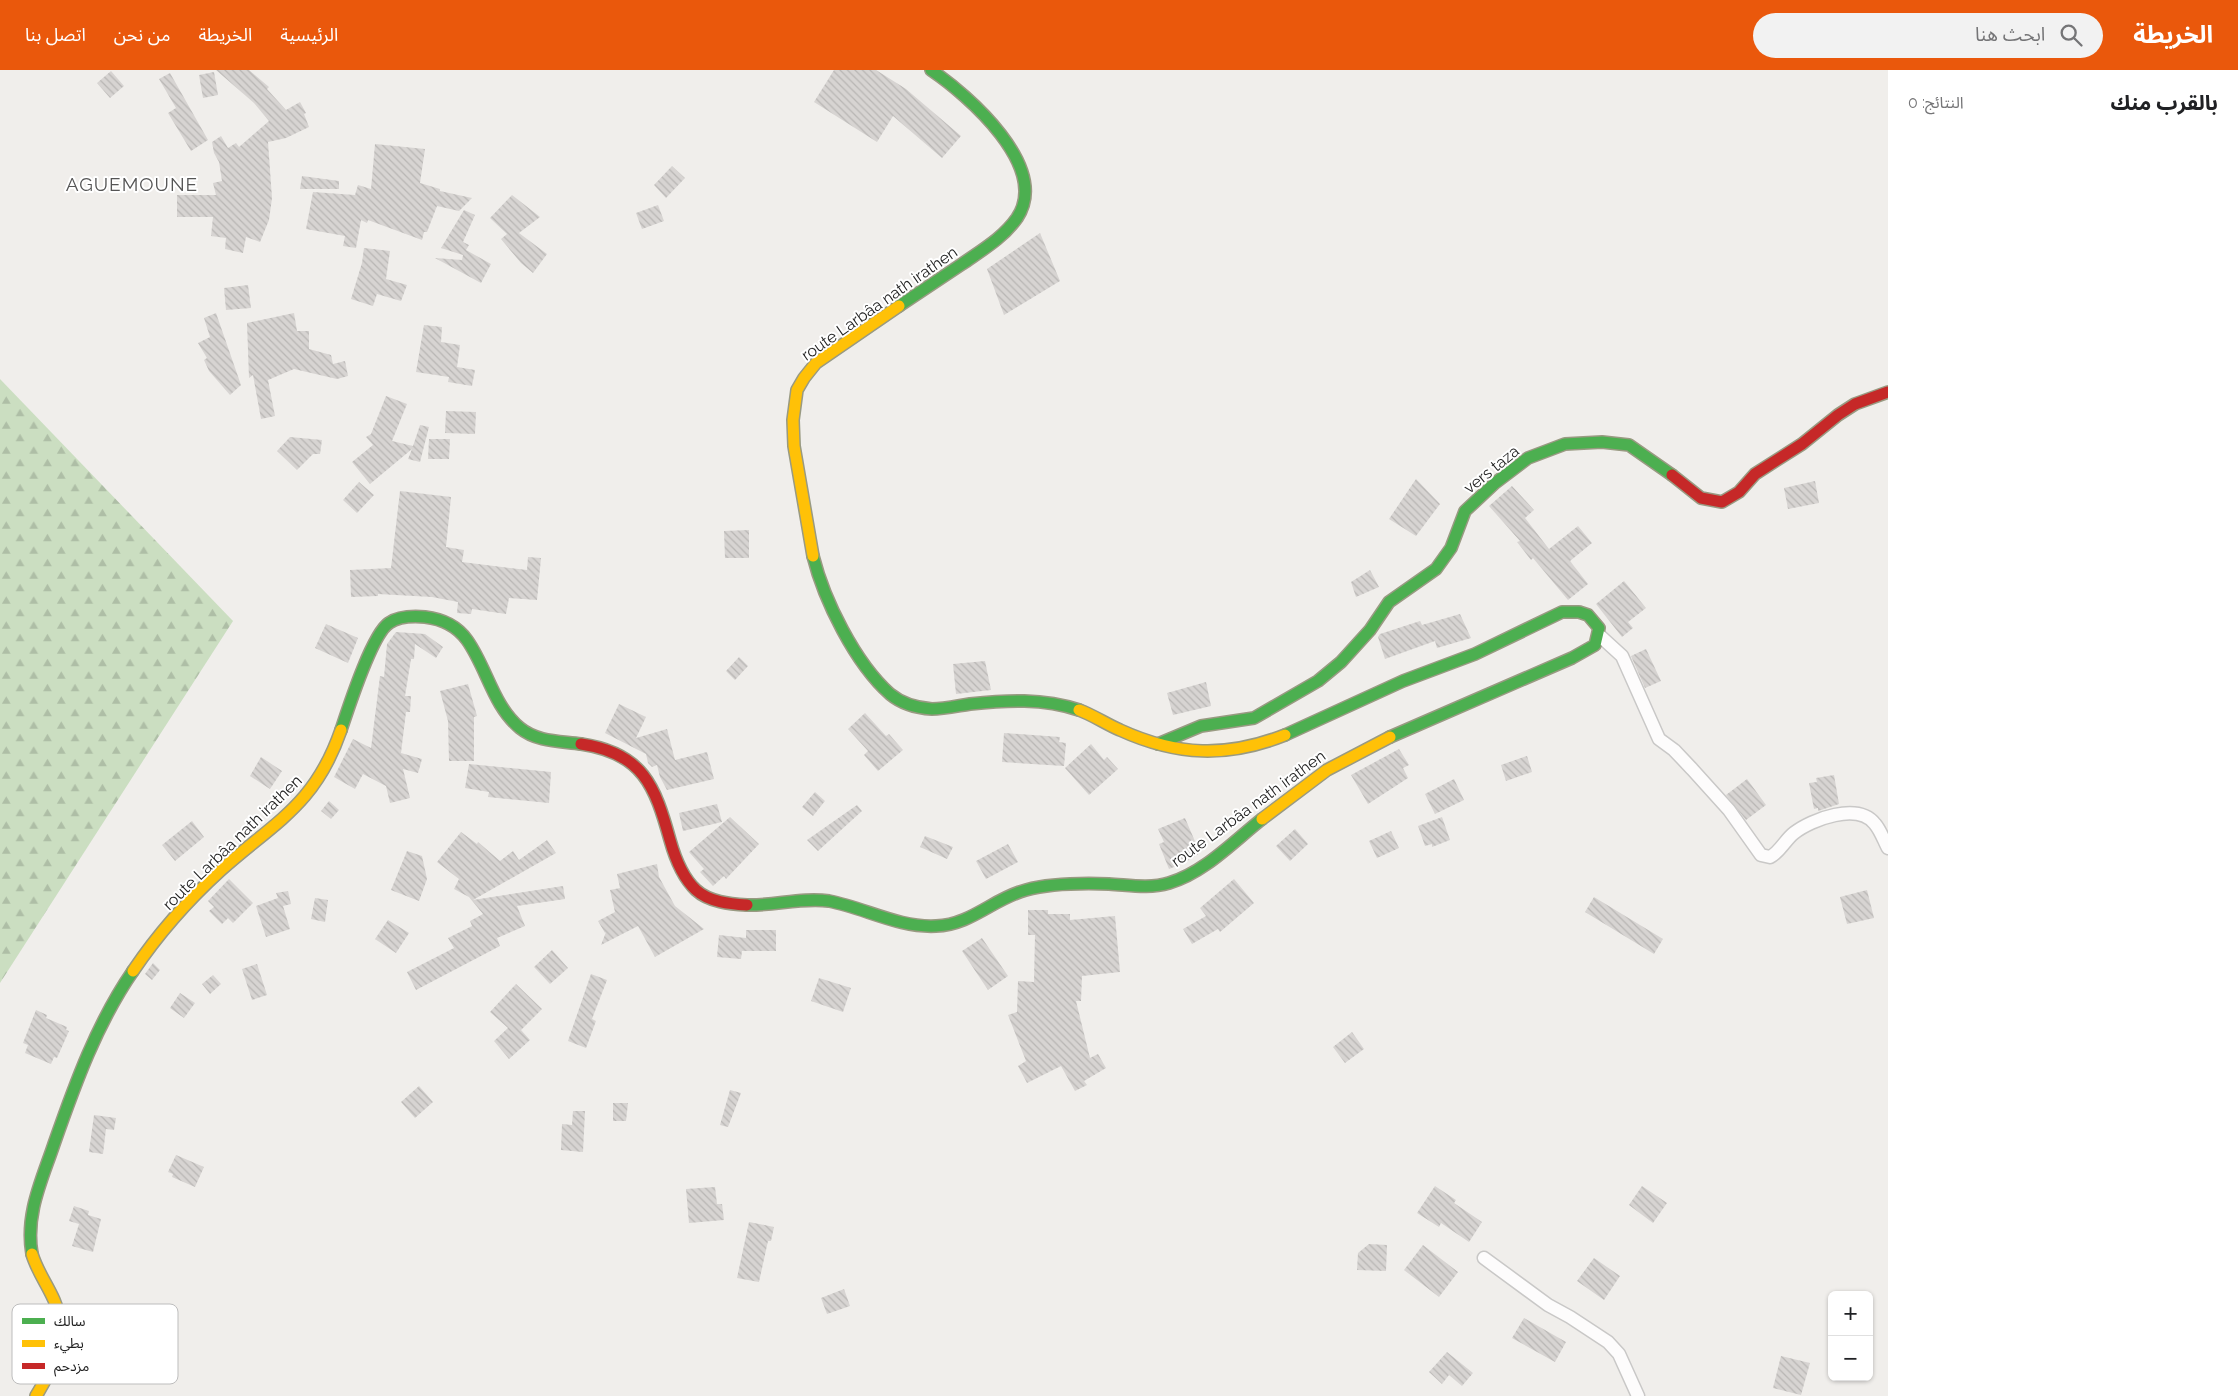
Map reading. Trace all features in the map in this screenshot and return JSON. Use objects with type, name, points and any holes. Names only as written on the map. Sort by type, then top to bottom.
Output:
[{"type":"main road","name":"route Larbâa nath irathen","points":[[55,1304],[38,1272],[31,1251],[30,1232],[33,1209],[39,1184],[90,1047],[129,978],[146,953],[171,923],[217,874],[304,799],[318,782],[331,758],[369,656],[381,630],[391,621],[408,616],[434,617],[449,622],[460,630],[473,649],[498,702],[516,725],[532,737],[551,742],[584,744],[599,748],[620,756],[634,766],[649,781],[659,802],[683,875],[693,888],[705,897],[758,906],[812,900],[832,902],[911,926],[936,927],[957,924],[979,915],[1022,890],[1073,884],[1113,884],[1152,888],[1172,883],[1195,870],[1306,785],[1346,758],[1449,710],[1579,656],[1595,645],[1599,635],[1596,622],[1591,615],[1579,611],[1562,612],[1462,659],[1395,685],[1296,732],[1262,744],[1226,751],[1195,752],[1158,744],[1123,731],[1076,709],[1041,700],[1015,699],[934,709],[920,708],[903,702],[886,690],[863,663],[831,603],[816,569],[806,529],[796,453],[794,418],[796,394],[805,375],[823,358],[1001,237],[1016,220],[1024,205],[1025,194],[1021,168],[1000,134],[984,113],[931,70]]},
{"type":"main road","name":"vers taza","points":[[1158,744],[1201,726],[1254,718],[1318,682],[1341,662],[1370,630],[1389,602],[1436,569],[1451,548],[1465,511],[1495,483],[1528,458],[1565,444],[1602,442],[1629,445],[1657,462],[1702,498],[1722,502],[1739,492],[1755,474],[1802,444],[1838,415],[1855,404],[1888,392]]},
{"type":"main road","name":"route Larbâa nath irathen","points":[[36,1396],[44,1384]]},
{"type":"street","points":[[1599,635],[1622,656],[1660,739],[1674,750],[1729,810],[1761,854],[1770,857],[1775,854],[1792,834],[1805,824],[1849,812],[1866,817],[1875,824],[1888,848]]},
{"type":"street","points":[[1484,1258],[1548,1305],[1608,1342],[1618,1354],[1638,1396]]},
{"type":"green space","points":[[0,379],[233,621],[0,983]]},
{"type":"building","points":[[216,70],[249,70],[269,87],[267,89],[286,110],[300,102],[306,113],[304,114],[309,127],[286,138],[268,142],[272,198],[269,220],[260,242],[246,237],[243,253],[225,249],[226,238],[211,236],[213,217],[177,217],[177,195],[216,195],[213,183],[222,181],[219,162],[214,153],[212,142],[221,136],[228,148],[236,143],[239,147],[269,121],[254,103]]},
{"type":"building","points":[[834,70],[876,70],[906,89],[961,136],[942,158],[893,116],[877,142],[814,102]]},
{"type":"building","points":[[111,71],[124,86],[110,98],[97,83]]},
{"type":"building","points":[[214,72],[218,95],[203,98],[199,75]]},
{"type":"building","points":[[170,73],[208,140],[191,151],[168,113],[176,108],[159,79]]},
{"type":"building","points":[[375,144],[425,149],[420,183],[440,189],[440,191],[472,198],[459,211],[437,206],[422,240],[368,220],[367,223],[361,220],[356,248],[343,246],[345,236],[306,229],[313,192],[355,195],[358,185],[371,189]]},
{"type":"building","points":[[672,166],[685,178],[666,198],[654,185]]},
{"type":"building","points":[[302,176],[339,181],[339,189],[300,189]]},
{"type":"building","points":[[512,195],[540,217],[519,233],[547,254],[533,273],[521,263],[501,239],[507,234],[490,218]]},
{"type":"building","points":[[658,205],[664,221],[642,229],[636,213]]},
{"type":"building","points":[[464,210],[475,215],[463,242],[469,245],[466,250],[491,264],[481,283],[435,258],[462,260],[463,255],[441,248]]},
{"type":"building","points":[[1040,233],[1060,281],[1004,315],[987,269]]},
{"type":"building","points":[[364,248],[390,251],[386,279],[407,285],[401,301],[377,294],[373,306],[351,299],[362,263]]},
{"type":"building","points":[[248,285],[251,308],[226,310],[224,288]]},
{"type":"building","points":[[216,313],[241,385],[230,395],[209,371],[204,360],[207,358],[198,343],[210,337],[204,318]]},
{"type":"building","points":[[294,313],[297,331],[309,331],[309,349],[331,355],[333,364],[345,361],[348,376],[337,379],[294,369],[268,380],[275,416],[261,419],[253,375],[249,378],[247,323]]},
{"type":"building","points":[[424,325],[442,327],[441,342],[460,345],[457,367],[475,370],[472,386],[448,382],[449,377],[416,372]]},
{"type":"building","points":[[386,396],[407,404],[392,441],[413,446],[420,425],[429,427],[420,462],[408,459],[412,449],[370,484],[352,462],[373,445],[366,437],[371,434]]},
{"type":"building","points":[[446,411],[476,412],[475,434],[445,433]]},
{"type":"building","points":[[290,437],[322,440],[320,454],[313,454],[297,470],[277,451]]},
{"type":"building","points":[[429,439],[450,439],[449,459],[428,459]]},
{"type":"building","points":[[1416,479],[1440,504],[1416,536],[1389,519]]},
{"type":"building","points":[[1815,481],[1819,503],[1788,509],[1784,488]]},
{"type":"building","points":[[359,482],[374,495],[357,513],[343,500]]},
{"type":"building","points":[[1512,486],[1534,510],[1525,518],[1549,549],[1578,526],[1592,543],[1570,561],[1588,584],[1568,600],[1533,558],[1531,560],[1517,542],[1520,541],[1489,506]]},
{"type":"building","points":[[400,491],[451,497],[446,547],[464,550],[462,562],[527,570],[528,557],[541,558],[537,600],[509,598],[506,614],[472,609],[471,614],[457,613],[458,602],[432,597],[378,594],[378,596],[351,597],[350,570],[391,568]]},
{"type":"building","points":[[749,530],[749,558],[725,558],[724,531]]},
{"type":"building","points":[[1370,570],[1379,587],[1356,597],[1351,582]]},
{"type":"building","points":[[1624,581],[1646,608],[1628,622],[1633,628],[1622,637],[1596,604]]},
{"type":"building","points":[[1460,614],[1471,638],[1437,648],[1435,641],[1385,659],[1378,637],[1380,634],[1420,621],[1422,625]]},
{"type":"building","points":[[326,624],[358,638],[348,663],[315,648]]},
{"type":"building","points":[[396,632],[425,634],[443,647],[436,658],[415,644],[414,659],[411,659],[405,696],[411,696],[410,712],[406,712],[401,753],[422,759],[418,773],[403,769],[410,798],[390,803],[386,786],[363,774],[355,789],[334,777],[353,739],[371,748],[380,676],[384,677],[387,644]]},
{"type":"building","points":[[1646,649],[1661,681],[1645,688],[1631,656]]},
{"type":"building","points":[[739,657],[748,666],[735,680],[726,671]]},
{"type":"building","points":[[985,661],[991,690],[956,694],[953,664]]},
{"type":"building","points":[[1206,682],[1211,706],[1173,715],[1167,693]]},
{"type":"building","points":[[468,684],[477,716],[474,717],[474,761],[449,761],[448,721],[440,691]]},
{"type":"building","points":[[619,704],[646,717],[636,738],[667,729],[675,760],[707,752],[714,779],[667,790],[660,777],[657,765],[652,767],[648,763],[646,754],[605,733]]},
{"type":"building","points":[[865,713],[886,736],[889,734],[903,750],[878,771],[864,755],[868,751],[848,729]]},
{"type":"building","points":[[1004,733],[1060,737],[1059,742],[1066,743],[1064,766],[1002,762]]},
{"type":"building","points":[[1091,744],[1104,760],[1107,757],[1118,769],[1089,795],[1065,768]]},
{"type":"building","points":[[1399,749],[1409,765],[1403,768],[1408,778],[1368,804],[1351,775]]},
{"type":"building","points":[[1527,756],[1532,772],[1506,781],[1501,765]]},
{"type":"building","points":[[261,757],[282,771],[270,789],[250,776]]},
{"type":"building","points":[[469,764],[551,772],[549,803],[488,797],[489,792],[465,788]]},
{"type":"building","points":[[1834,775],[1839,804],[1818,811],[1818,808],[1814,809],[1809,783],[1817,782],[1816,778]]},
{"type":"building","points":[[1454,779],[1464,800],[1435,814],[1425,794]]},
{"type":"building","points":[[1747,779],[1766,805],[1746,820],[1726,795]]},
{"type":"building","points":[[815,792],[825,801],[813,816],[802,807]]},
{"type":"building","points":[[329,801],[339,810],[331,819],[321,811]]},
{"type":"building","points":[[717,804],[722,822],[683,831],[679,813]]},
{"type":"building","points":[[857,805],[862,811],[818,851],[807,840]]},
{"type":"building","points":[[730,817],[759,844],[726,879],[724,876],[713,886],[700,872],[704,869],[689,852]]},
{"type":"building","points":[[1442,817],[1450,840],[1432,847],[1432,844],[1425,846],[1418,826]]},
{"type":"building","points":[[1185,818],[1200,853],[1184,863],[1169,869],[1159,844],[1164,842],[1158,829]]},
{"type":"building","points":[[192,821],[204,837],[175,861],[162,845]]},
{"type":"building","points":[[1295,829],[1308,844],[1290,861],[1276,846]]},
{"type":"building","points":[[1391,831],[1399,848],[1377,858],[1369,841]]},
{"type":"building","points":[[461,832],[477,844],[478,842],[500,861],[513,851],[519,860],[547,840],[556,853],[473,900],[563,886],[565,899],[517,906],[525,926],[497,938],[500,946],[416,990],[407,972],[454,948],[448,938],[472,926],[470,921],[483,914],[469,897],[454,889],[459,879],[437,862]]},
{"type":"building","points":[[925,836],[953,847],[947,859],[920,847]]},
{"type":"building","points":[[1008,844],[1018,862],[986,879],[976,861]]},
{"type":"building","points":[[407,851],[422,856],[427,879],[419,901],[391,890]]},
{"type":"building","points":[[657,864],[659,877],[675,906],[704,929],[655,957],[638,926],[601,945],[606,932],[598,921],[615,912],[610,890],[620,888],[617,874]]},
{"type":"building","points":[[229,879],[253,903],[233,923],[228,918],[222,924],[209,911],[214,907],[208,901]]},
{"type":"building","points":[[1234,879],[1254,903],[1220,932],[1218,929],[1192,944],[1183,929],[1206,916],[1200,908]]},
{"type":"building","points":[[1867,890],[1874,918],[1847,924],[1840,897]]},
{"type":"building","points":[[288,891],[291,904],[283,906],[290,929],[266,937],[256,906],[278,898],[276,893]]},
{"type":"building","points":[[1594,897],[1663,939],[1654,954],[1585,912]]},
{"type":"building","points":[[315,898],[328,900],[325,922],[311,919]]},
{"type":"building","points":[[1028,910],[1048,910],[1048,914],[1070,914],[1070,920],[1115,916],[1120,972],[1082,976],[1081,1001],[1076,1001],[1090,1058],[1098,1054],[1106,1068],[1084,1081],[1087,1085],[1075,1091],[1061,1066],[1027,1083],[1018,1066],[1026,1061],[1008,1015],[1017,1012],[1018,981],[1034,982],[1035,935],[1028,935]]},
{"type":"building","points":[[388,920],[409,933],[396,953],[375,939]]},
{"type":"building","points":[[746,930],[776,930],[776,951],[742,951],[741,959],[717,957],[719,935],[746,938]]},
{"type":"building","points":[[982,938],[1008,976],[988,990],[962,951]]},
{"type":"building","points":[[552,950],[568,968],[550,984],[534,967]]},
{"type":"building","points":[[153,963],[160,970],[152,980],[145,974]]},
{"type":"building","points":[[257,964],[267,995],[252,1000],[242,969]]},
{"type":"building","points":[[591,974],[607,980],[592,1019],[596,1021],[586,1048],[568,1041]]},
{"type":"building","points":[[213,975],[221,984],[210,994],[202,984]]},
{"type":"building","points":[[819,978],[851,988],[843,1012],[811,1001]]},
{"type":"building","points":[[516,984],[542,1009],[521,1030],[530,1040],[509,1059],[494,1041],[508,1028],[490,1012]]},
{"type":"building","points":[[180,993],[195,1003],[184,1018],[170,1008]]},
{"type":"building","points":[[36,1010],[47,1015],[46,1018],[67,1027],[66,1030],[69,1031],[57,1058],[54,1057],[51,1064],[25,1053],[28,1045],[23,1043]]},
{"type":"building","points":[[1352,1032],[1364,1049],[1345,1063],[1333,1047]]},
{"type":"building","points":[[419,1086],[433,1102],[415,1118],[401,1102]]},
{"type":"building","points":[[730,1090],[741,1093],[728,1127],[720,1125]]},
{"type":"building","points":[[613,1103],[628,1103],[626,1121],[613,1121]]},
{"type":"building","points":[[573,1111],[585,1111],[583,1152],[561,1150],[562,1124],[572,1125]]},
{"type":"building","points":[[94,1115],[116,1118],[114,1130],[106,1129],[103,1154],[89,1152]]},
{"type":"building","points":[[176,1155],[204,1167],[195,1187],[172,1177],[173,1174],[168,1172]]},
{"type":"building","points":[[1435,1186],[1456,1200],[1454,1203],[1482,1222],[1469,1242],[1441,1223],[1439,1227],[1417,1213]]},
{"type":"building","points":[[1642,1186],[1667,1203],[1653,1223],[1629,1205]]},
{"type":"building","points":[[715,1187],[717,1204],[722,1204],[724,1220],[689,1223],[686,1189]]},
{"type":"building","points":[[74,1206],[89,1211],[88,1215],[101,1219],[93,1252],[72,1246],[79,1224],[69,1221]]},
{"type":"building","points":[[749,1222],[774,1227],[771,1241],[768,1241],[759,1282],[737,1278]]},
{"type":"building","points":[[1369,1244],[1387,1245],[1386,1271],[1357,1270],[1358,1253]]},
{"type":"building","points":[[1423,1245],[1458,1272],[1439,1297],[1404,1270]]},
{"type":"building","points":[[1594,1258],[1620,1276],[1604,1300],[1577,1281]]},
{"type":"building","points":[[844,1289],[850,1306],[827,1314],[821,1298]]},
{"type":"building","points":[[1524,1318],[1566,1342],[1555,1362],[1512,1338]]},
{"type":"building","points":[[1447,1352],[1473,1373],[1462,1386],[1449,1375],[1442,1384],[1429,1372]]},
{"type":"building","points":[[1781,1356],[1810,1363],[1801,1395],[1773,1388]]},
{"type":"traffic: fast","points":[[899,306],[999,238],[1017,218],[1025,198],[1023,177],[1014,155],[1001,134],[965,96],[931,70]]},
{"type":"traffic: fast","points":[[1158,744],[1201,726],[1254,718],[1318,681],[1341,662],[1370,630],[1389,602],[1436,569],[1451,548],[1465,511],[1495,483],[1528,458],[1565,444],[1602,442],[1629,445],[1672,475]]},
{"type":"traffic: fast","points":[[813,556],[833,611],[853,648],[877,681],[890,694],[905,703],[932,709],[970,704],[1024,701],[1052,703],[1079,710]]},
{"type":"traffic: fast","points":[[1285,735],[1403,681],[1475,654],[1562,612],[1579,612],[1588,615],[1599,628],[1595,645],[1572,658],[1390,737]]},
{"type":"traffic: fast","points":[[341,730],[361,673],[382,630],[389,623],[397,619],[420,617],[443,621],[463,635],[480,662],[503,709],[520,728],[527,733],[541,738],[581,744]]},
{"type":"traffic: fast","points":[[747,905],[819,900],[842,904],[909,924],[922,926],[949,924],[971,916],[1014,894],[1036,888],[1078,884],[1146,886],[1169,883],[1194,872],[1206,864],[1262,819]]},
{"type":"traffic: fast","points":[[32,1254],[30,1239],[33,1211],[40,1184],[62,1121],[88,1054],[108,1012],[133,971]]},
{"type":"traffic: slow","points":[[813,556],[794,446],[793,420],[797,390],[816,363],[899,306]]},
{"type":"traffic: slow","points":[[1079,710],[1141,739],[1182,749],[1202,751],[1243,748],[1285,735]]},
{"type":"traffic: slow","points":[[133,971],[163,931],[197,893],[221,870],[292,810],[306,794],[319,777],[331,756],[341,730]]},
{"type":"traffic: slow","points":[[1262,819],[1327,770],[1390,737]]},
{"type":"traffic: slow","points":[[32,1254],[55,1304]]},
{"type":"traffic: slow","points":[[36,1396],[43,1384]]},
{"type":"traffic: jam","points":[[1672,475],[1701,498],[1722,502],[1739,492],[1755,474],[1802,444],[1838,415],[1855,404],[1888,392]]},
{"type":"traffic: jam","points":[[581,744],[602,748],[619,755],[643,775],[652,788],[658,803],[674,854],[687,879],[696,890],[713,900],[747,905]]},
{"type":"district","name":"AGUEMOUNE","points":[[132,184]]}]
